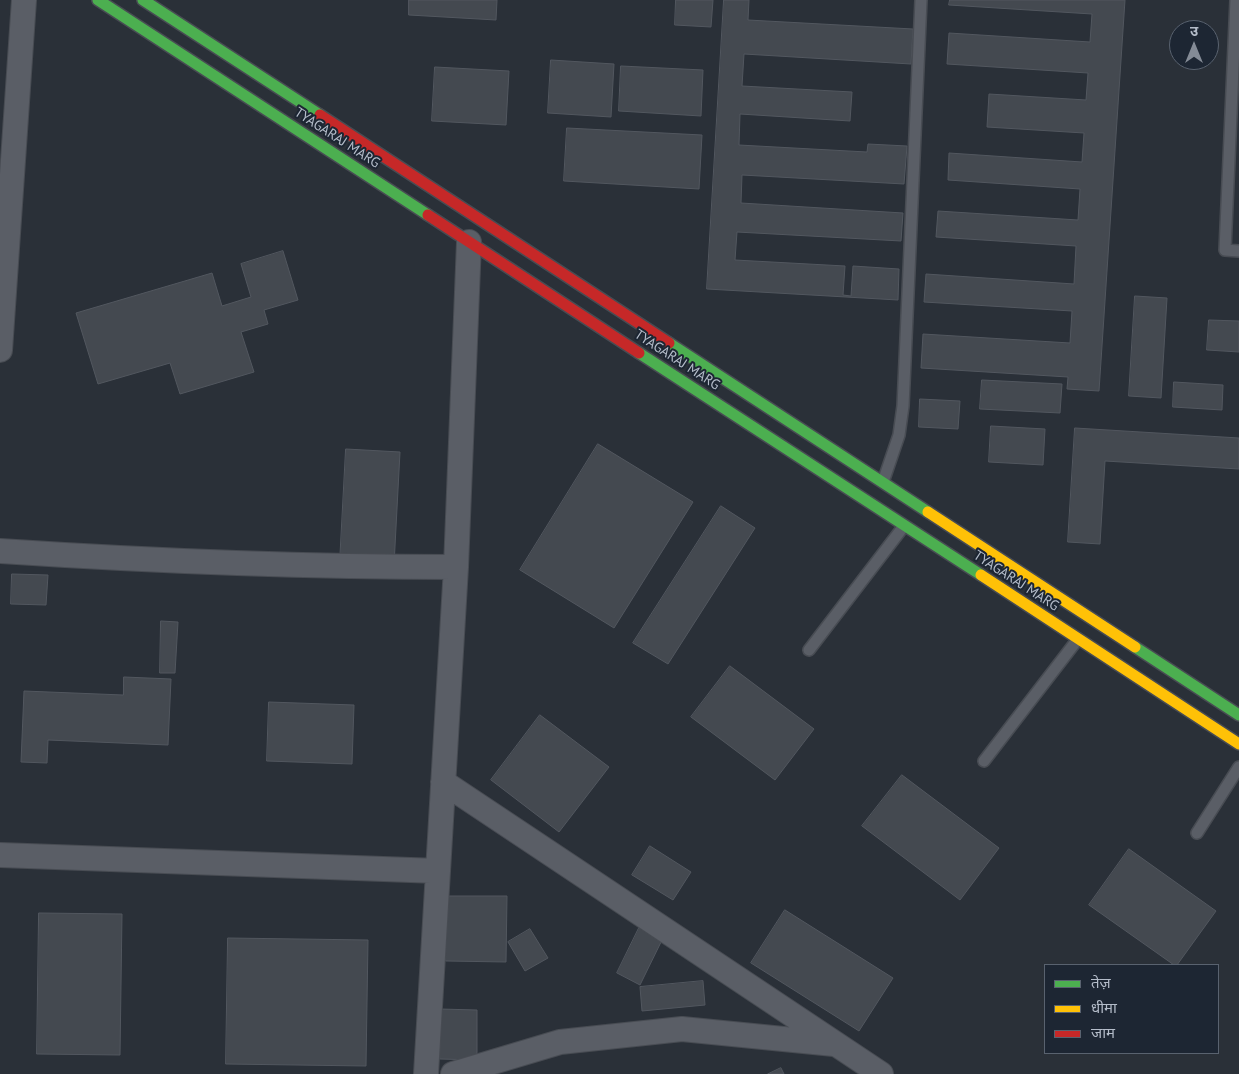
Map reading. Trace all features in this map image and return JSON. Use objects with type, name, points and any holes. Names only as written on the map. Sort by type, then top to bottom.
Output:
[{"type":"street","points":[[0,350],[24,0]]},
{"type":"street","name":"TYAGARAJ MARG","points":[[98,0],[1239,744]]},
{"type":"street","name":"TYAGARAJ MARG","points":[[143,0],[1239,715]]},
{"type":"street","points":[[426,1074],[456,567],[469,242]]},
{"type":"street","points":[[0,551],[133,560],[283,565],[456,567]]},
{"type":"street","points":[[443,782],[881,1074]]},
{"type":"street","points":[[0,855],[438,871]]},
{"type":"street","points":[[453,1074],[560,1042],[682,1029],[838,1044]]},
{"type":"lane","points":[[883,482],[899,435],[903,406],[921,0]]},
{"type":"lane","points":[[1236,0],[1225,250],[1239,250]]},
{"type":"lane","points":[[810,650],[904,526]]},
{"type":"lane","points":[[984,761],[1078,639]]},
{"type":"lane","points":[[1197,833],[1239,767]]},
{"type":"building","points":[[409,0],[497,0],[496,20],[409,15]]},
{"type":"building","points":[[676,0],[713,0],[711,27],[675,25]]},
{"type":"building","points":[[724,0],[749,0],[748,20],[913,29],[911,64],[744,54],[742,86],[852,92],[850,121],[740,114],[739,145],[867,152],[868,144],[907,146],[904,184],[742,175],[741,203],[903,213],[901,241],[737,232],[735,260],[845,266],[843,295],[851,296],[853,266],[899,269],[898,300],[707,289]]},
{"type":"building","points":[[950,0],[1125,0],[1099,391],[1067,389],[1068,377],[921,368],[923,334],[1070,343],[1072,311],[924,302],[926,274],[1074,284],[1076,246],[936,237],[938,211],[1078,220],[1080,189],[948,180],[949,153],[1082,162],[1084,133],[987,127],[989,94],[1086,100],[1088,73],[947,64],[949,33],[1090,42],[1092,14],[949,5]]},
{"type":"building","points":[[551,60],[614,64],[611,117],[548,113]]},
{"type":"building","points":[[621,66],[703,70],[701,116],[619,111]]},
{"type":"building","points":[[435,67],[509,71],[506,125],[432,121]]},
{"type":"building","points":[[567,128],[702,135],[699,189],[564,181]]},
{"type":"building","points":[[283,251],[298,300],[264,310],[268,324],[241,332],[254,372],[180,394],[170,363],[98,384],[76,313],[212,273],[222,306],[251,297],[241,264]]},
{"type":"building","points":[[1135,296],[1167,298],[1161,398],[1129,396]]},
{"type":"building","points":[[1209,320],[1239,321],[1239,352],[1207,350]]},
{"type":"building","points":[[982,380],[1062,384],[1060,413],[980,409]]},
{"type":"building","points":[[1174,382],[1223,385],[1222,410],[1173,407]]},
{"type":"building","points":[[920,399],[960,401],[958,429],[919,427]]},
{"type":"building","points":[[991,426],[1045,429],[1043,465],[989,462]]},
{"type":"building","points":[[1075,428],[1239,438],[1239,469],[1105,461],[1100,544],[1068,542]]},
{"type":"building","points":[[598,444],[693,502],[614,628],[520,570]]},
{"type":"building","points":[[346,449],[400,452],[394,565],[340,562]]},
{"type":"building","points":[[721,506],[755,528],[668,664],[633,643]]},
{"type":"building","points":[[12,574],[48,575],[46,605],[11,604]]},
{"type":"building","points":[[161,621],[178,622],[175,673],[160,673]]},
{"type":"building","points":[[730,666],[814,729],[775,780],[691,717]]},
{"type":"building","points":[[124,677],[171,679],[168,745],[48,740],[47,763],[21,762],[24,691],[123,695]]},
{"type":"building","points":[[269,702],[354,705],[352,764],[267,761]]},
{"type":"building","points":[[540,715],[609,767],[559,832],[491,780]]},
{"type":"building","points":[[902,775],[999,848],[960,900],[862,826]]},
{"type":"building","points":[[650,846],[691,872],[673,900],[632,875]]},
{"type":"building","points":[[1129,849],[1216,911],[1178,964],[1173,964],[1089,905]]},
{"type":"building","points":[[447,896],[507,896],[506,962],[446,961]]},
{"type":"building","points":[[785,910],[893,978],[859,1031],[751,963]]},
{"type":"building","points":[[39,913],[122,914],[120,1055],[37,1054]]},
{"type":"building","points":[[641,924],[664,936],[640,985],[617,973]]},
{"type":"building","points":[[530,929],[548,958],[525,971],[508,942]]},
{"type":"building","points":[[228,938],[368,940],[366,1066],[226,1064]]},
{"type":"building","points":[[703,981],[705,1005],[642,1011],[640,987]]},
{"type":"building","points":[[440,1009],[477,1010],[477,1060],[440,1059]]},
{"type":"building","points":[[781,1068],[784,1074],[768,1074]]},
{"type":"traffic: fast","points":[[98,0],[428,215]]},
{"type":"traffic: fast","points":[[143,0],[320,115]]},
{"type":"traffic: fast","points":[[669,343],[928,512]]},
{"type":"traffic: fast","points":[[639,353],[981,575]]},
{"type":"traffic: fast","points":[[1135,647],[1239,715]]},
{"type":"traffic: slow","points":[[928,512],[1135,647]]},
{"type":"traffic: slow","points":[[981,575],[1239,744]]},
{"type":"traffic: jam","points":[[320,115],[669,343]]},
{"type":"traffic: jam","points":[[428,215],[639,353]]}]
